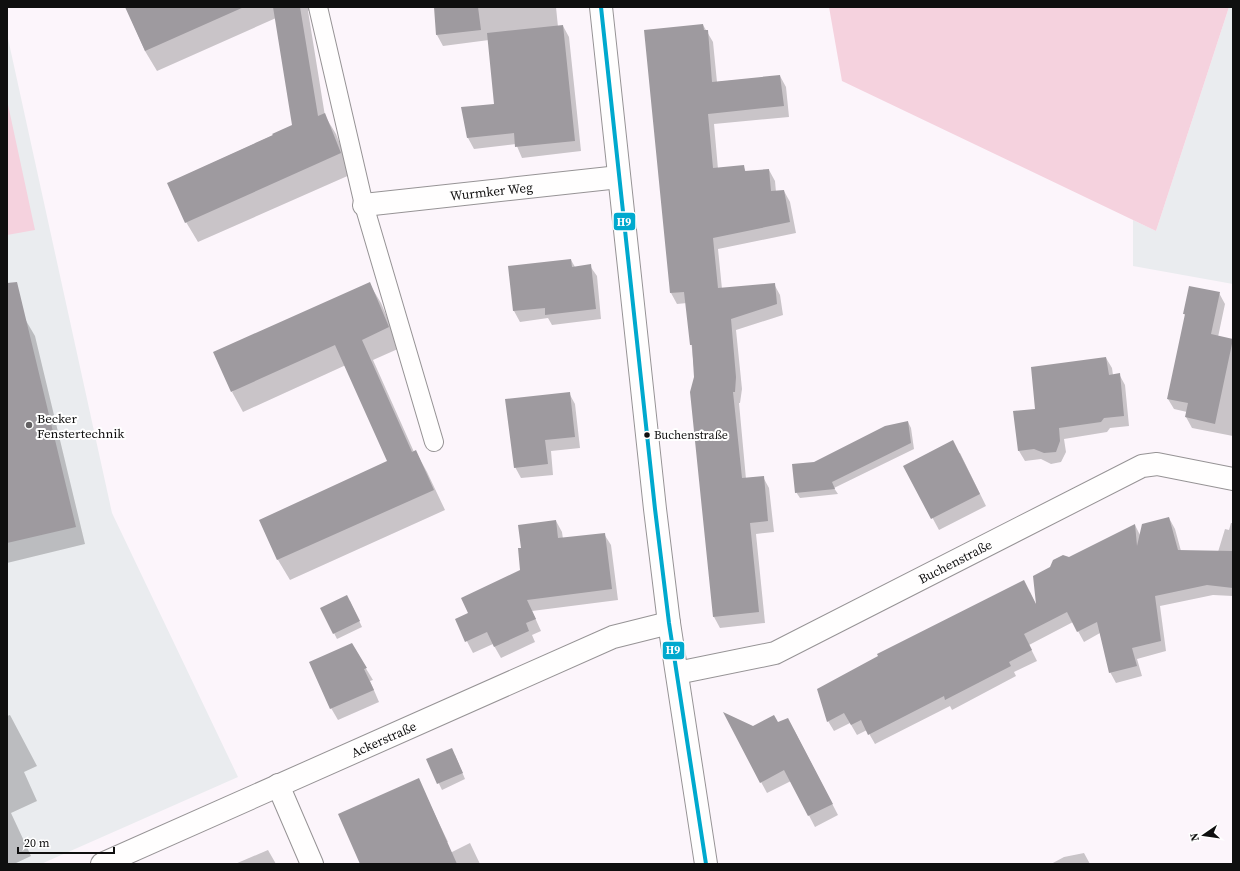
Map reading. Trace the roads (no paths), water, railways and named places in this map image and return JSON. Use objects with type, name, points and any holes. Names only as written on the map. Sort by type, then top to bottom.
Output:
[{"type":"street","points":[[601,7],[655,509],[676,673],[706,864]]},
{"type":"street","name":"Wurmker Weg","points":[[364,205],[619,177]]},
{"type":"street","name":"Buchenstraße","points":[[676,673],[775,653],[1142,466],[1157,464],[1233,479]]},
{"type":"street","name":"Ackerstraße","points":[[102,864],[613,637],[669,622]]},
{"type":"street","points":[[278,785],[312,864]]},
{"type":"lane","points":[[318,7],[364,205],[434,442]]},
{"type":"place","name":"Becker Fenstertechnik","points":[[29,425]]},
{"type":"place","name":"Buchenstraße","points":[[647,435]]}]
